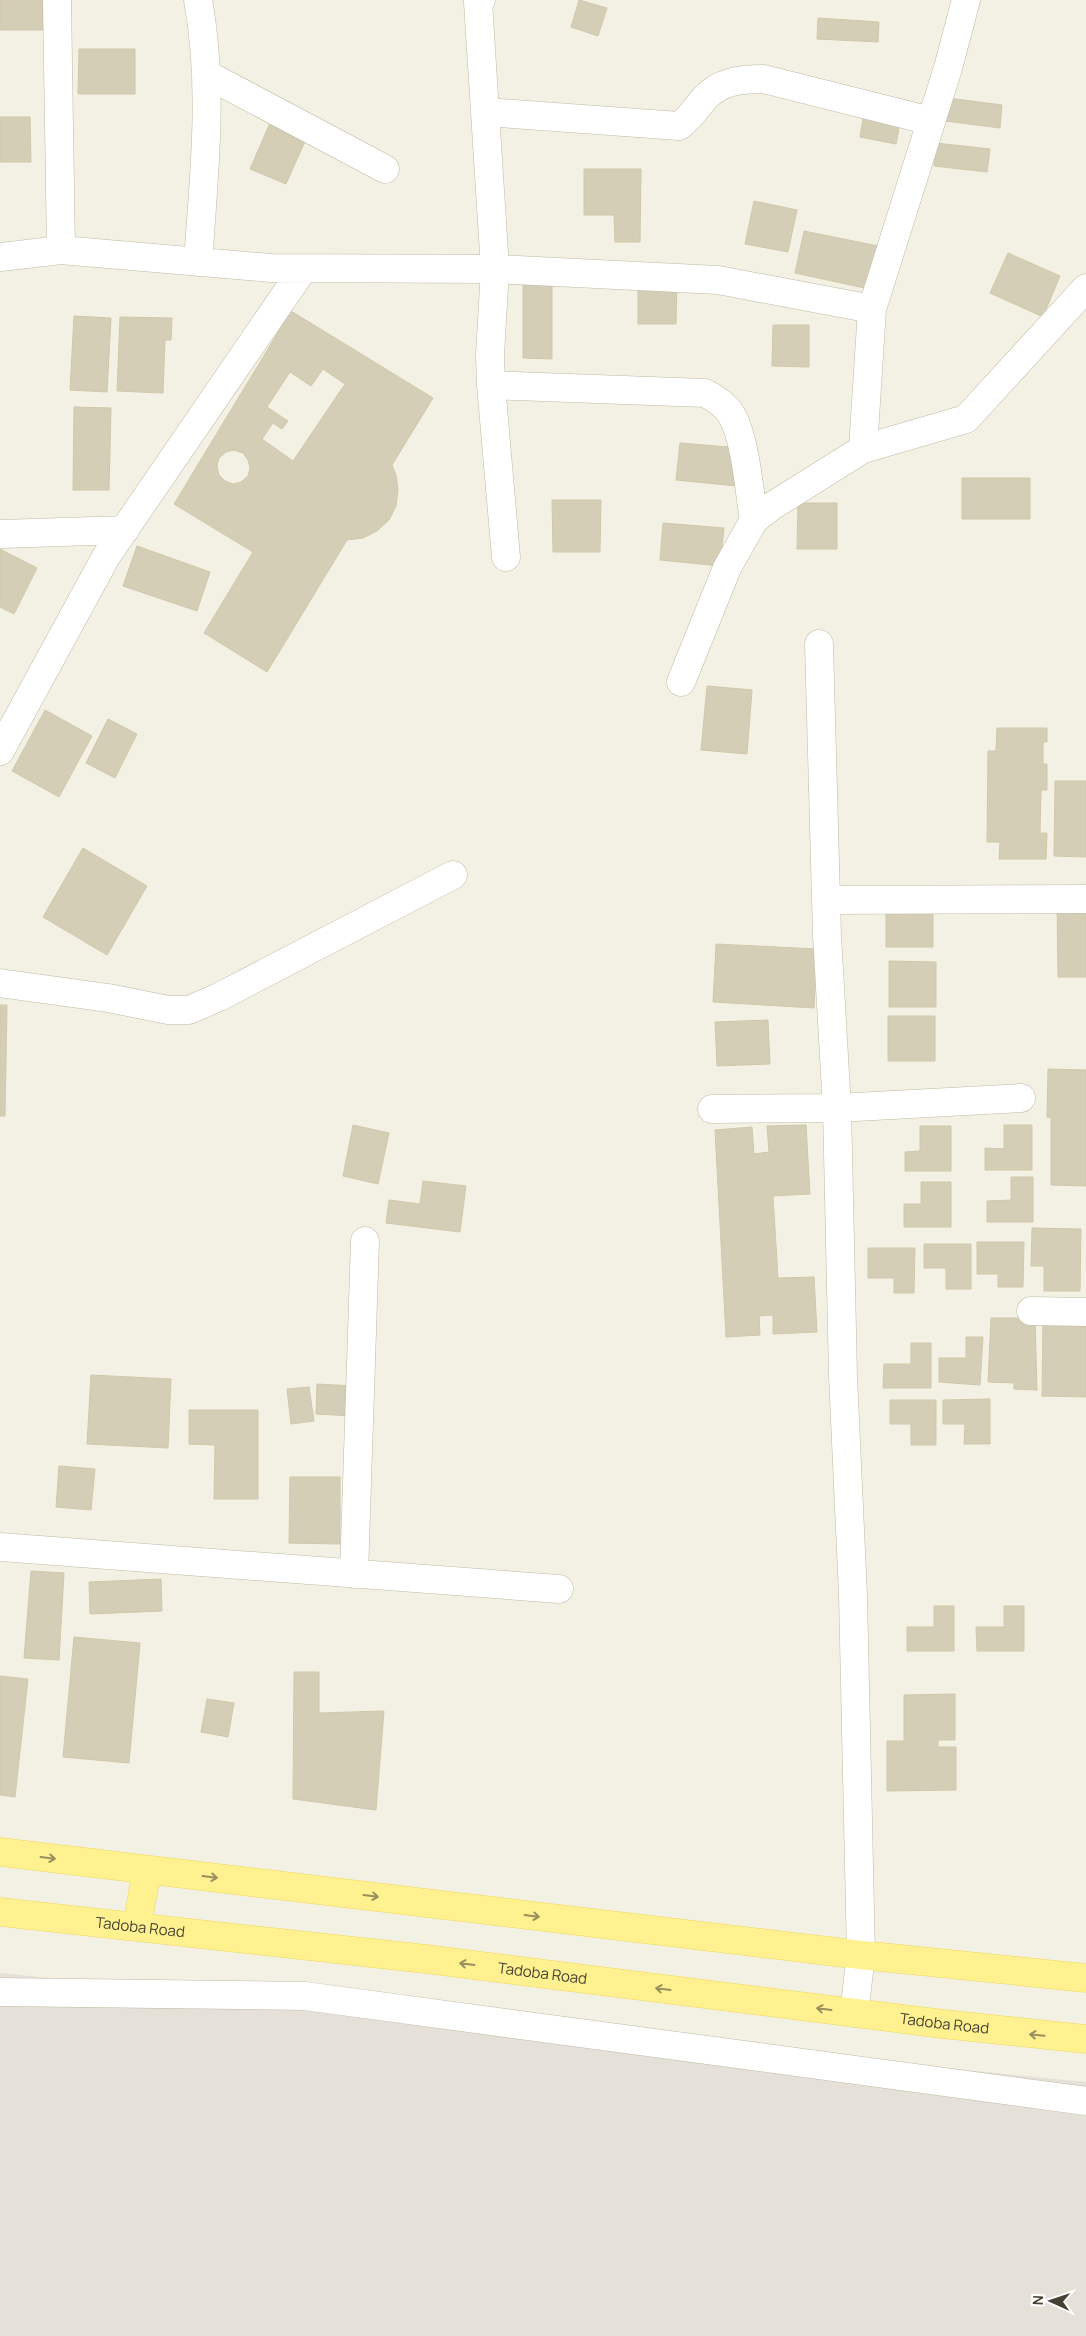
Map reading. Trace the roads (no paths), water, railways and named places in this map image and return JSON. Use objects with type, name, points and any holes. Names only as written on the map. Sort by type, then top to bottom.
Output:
[{"type":"main road","points":[[0,1852],[861,1955],[1086,1978]]},
{"type":"main road","points":[[137,1926],[147,1870]]},
{"type":"main road","name":"Tadoba Road","points":[[0,1912],[426,1959],[1009,2032],[1086,2039]]},
{"type":"street","points":[[57,0],[61,250]]},
{"type":"street","points":[[198,0],[203,26],[208,110],[198,262]]},
{"type":"street","points":[[863,449],[872,309],[931,121],[966,0]]},
{"type":"street","points":[[479,1],[495,269],[490,356],[491,385],[506,557]]},
{"type":"street","points":[[206,74],[385,169]]},
{"type":"street","points":[[485,112],[679,126],[687,121],[705,98],[720,86],[742,79],[764,80],[931,121]]},
{"type":"street","points":[[0,258],[61,250],[271,268],[495,269],[718,280],[872,309]]},
{"type":"street","points":[[0,751],[107,555],[303,268]]},
{"type":"street","points":[[681,682],[727,568],[754,520],[772,506],[863,449],[966,419],[1086,288]]},
{"type":"street","points":[[491,385],[705,393],[712,396],[719,400],[731,413],[738,429],[754,520]]},
{"type":"street","points":[[0,534],[125,530]]},
{"type":"street","points":[[819,644],[826,900],[837,1108],[843,1376],[853,1595],[861,1955],[854,2013]]},
{"type":"street","points":[[0,983],[108,998],[168,1010],[189,1010],[219,997],[454,875]]},
{"type":"street","points":[[826,900],[1086,900]]},
{"type":"street","points":[[712,1109],[837,1108],[1021,1098]]},
{"type":"street","points":[[354,1574],[366,1242]]},
{"type":"street","points":[[1032,1311],[1086,1312]]},
{"type":"street","points":[[0,1547],[559,1589]]},
{"type":"street","points":[[0,1992],[305,1996],[1086,2101]]}]
